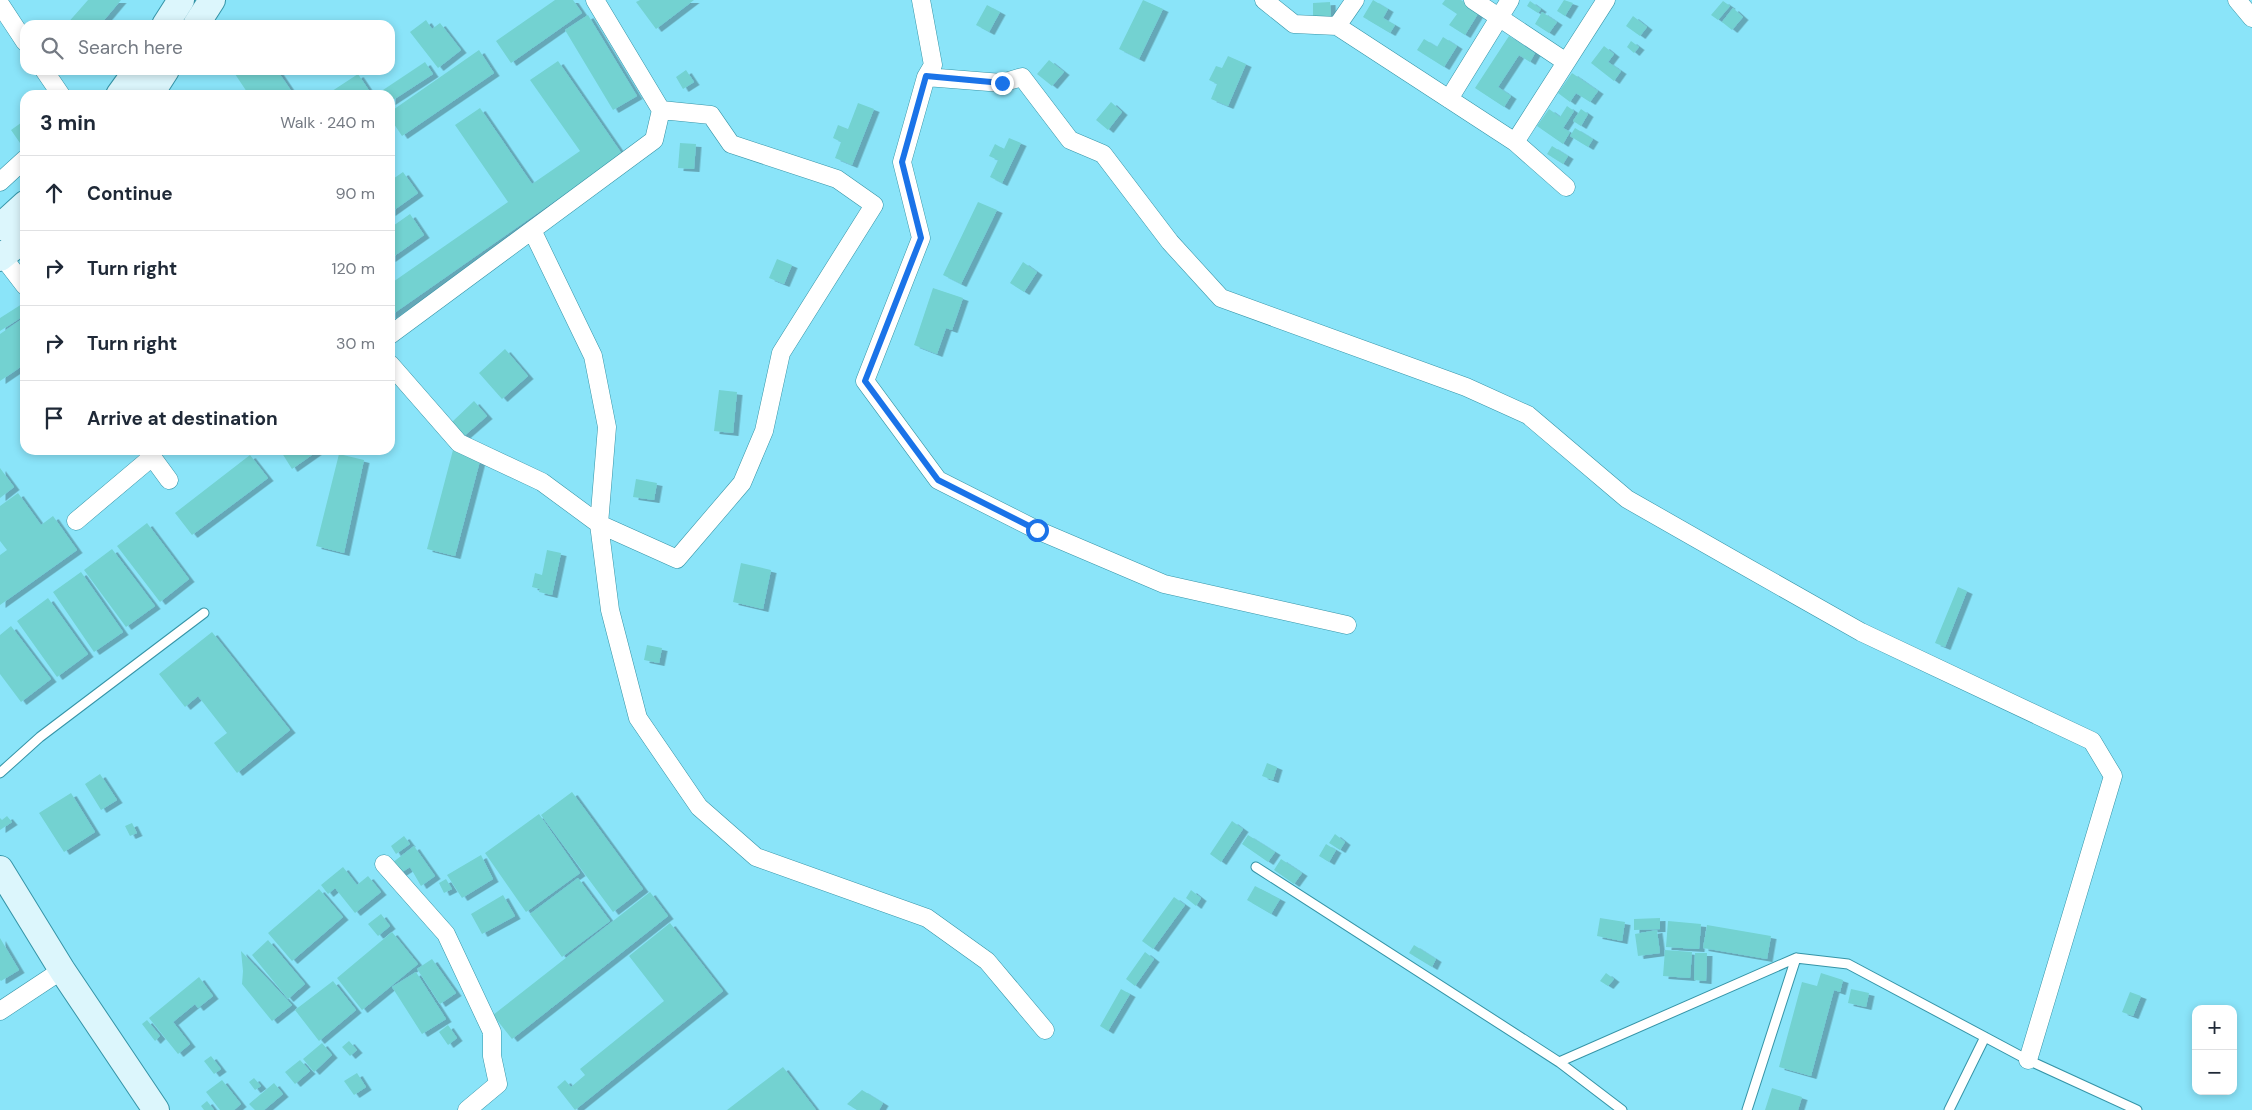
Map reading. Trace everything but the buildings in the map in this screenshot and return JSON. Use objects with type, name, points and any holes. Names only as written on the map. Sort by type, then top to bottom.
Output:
[{"type":"street","points":[[168,20],[181,0]]},
{"type":"street","points":[[199,20],[212,0]]},
{"type":"street","points":[[395,331],[654,140],[661,110],[595,0]]},
{"type":"street","points":[[921,0],[934,66],[926,76],[902,162],[921,238],[865,381],[938,480],[1037,530],[1164,584],[1346,624]]},
{"type":"street","points":[[1264,0],[1294,24],[1337,26],[1515,142],[1566,186]]},
{"type":"street","points":[[1337,26],[1355,0]]},
{"type":"street","points":[[1473,0],[1566,62]]},
{"type":"street","points":[[1449,98],[1510,0]]},
{"type":"street","points":[[1515,142],[1606,0]]},
{"type":"street","points":[[2237,0],[2252,18]]},
{"type":"street","points":[[0,4],[20,34]]},
{"type":"street","points":[[47,75],[58,90]]},
{"type":"street","points":[[123,90],[133,75]]},
{"type":"street","points":[[153,90],[163,75]]},
{"type":"street","points":[[926,76],[1002,83],[1022,77],[1070,140],[1103,154],[1170,242],[1221,298],[1466,387],[1528,415],[1627,499],[1861,632],[2092,741],[2113,776],[2028,1060]]},
{"type":"street","points":[[395,370],[459,443],[542,482],[599,524],[677,559],[742,483],[764,431],[781,353],[874,205],[837,179],[731,144],[711,115],[661,110]]},
{"type":"street","points":[[0,182],[20,163]]},
{"type":"street","points":[[0,227],[20,209]]},
{"type":"street","points":[[532,230],[593,356],[607,427],[599,524],[610,610],[638,718],[699,807],[756,857],[927,918],[987,961],[1045,1030]]},
{"type":"street","points":[[20,242],[1,257],[20,280]]},
{"type":"street","points":[[76,521],[149,455]]},
{"type":"street","points":[[151,455],[169,480]]},
{"type":"street","points":[[384,864],[446,934],[492,1032],[492,1056],[498,1084],[467,1110]]},
{"type":"street","points":[[0,869],[62,970],[156,1110]]},
{"type":"street","points":[[0,1011],[62,970]]},
{"type":"lane","points":[[0,773],[40,737],[204,613]]},
{"type":"lane","points":[[1256,867],[1558,1062],[1622,1110]]},
{"type":"lane","points":[[1558,1062],[1796,958],[1848,964],[2028,1060],[2137,1110]]},
{"type":"lane","points":[[1747,1110],[1796,958]]},
{"type":"lane","points":[[1949,1110],[1984,1037]]},
{"type":"route","points":[[1002,83],[926,76],[902,162],[921,238],[865,381],[938,480],[1037,530]]}]
